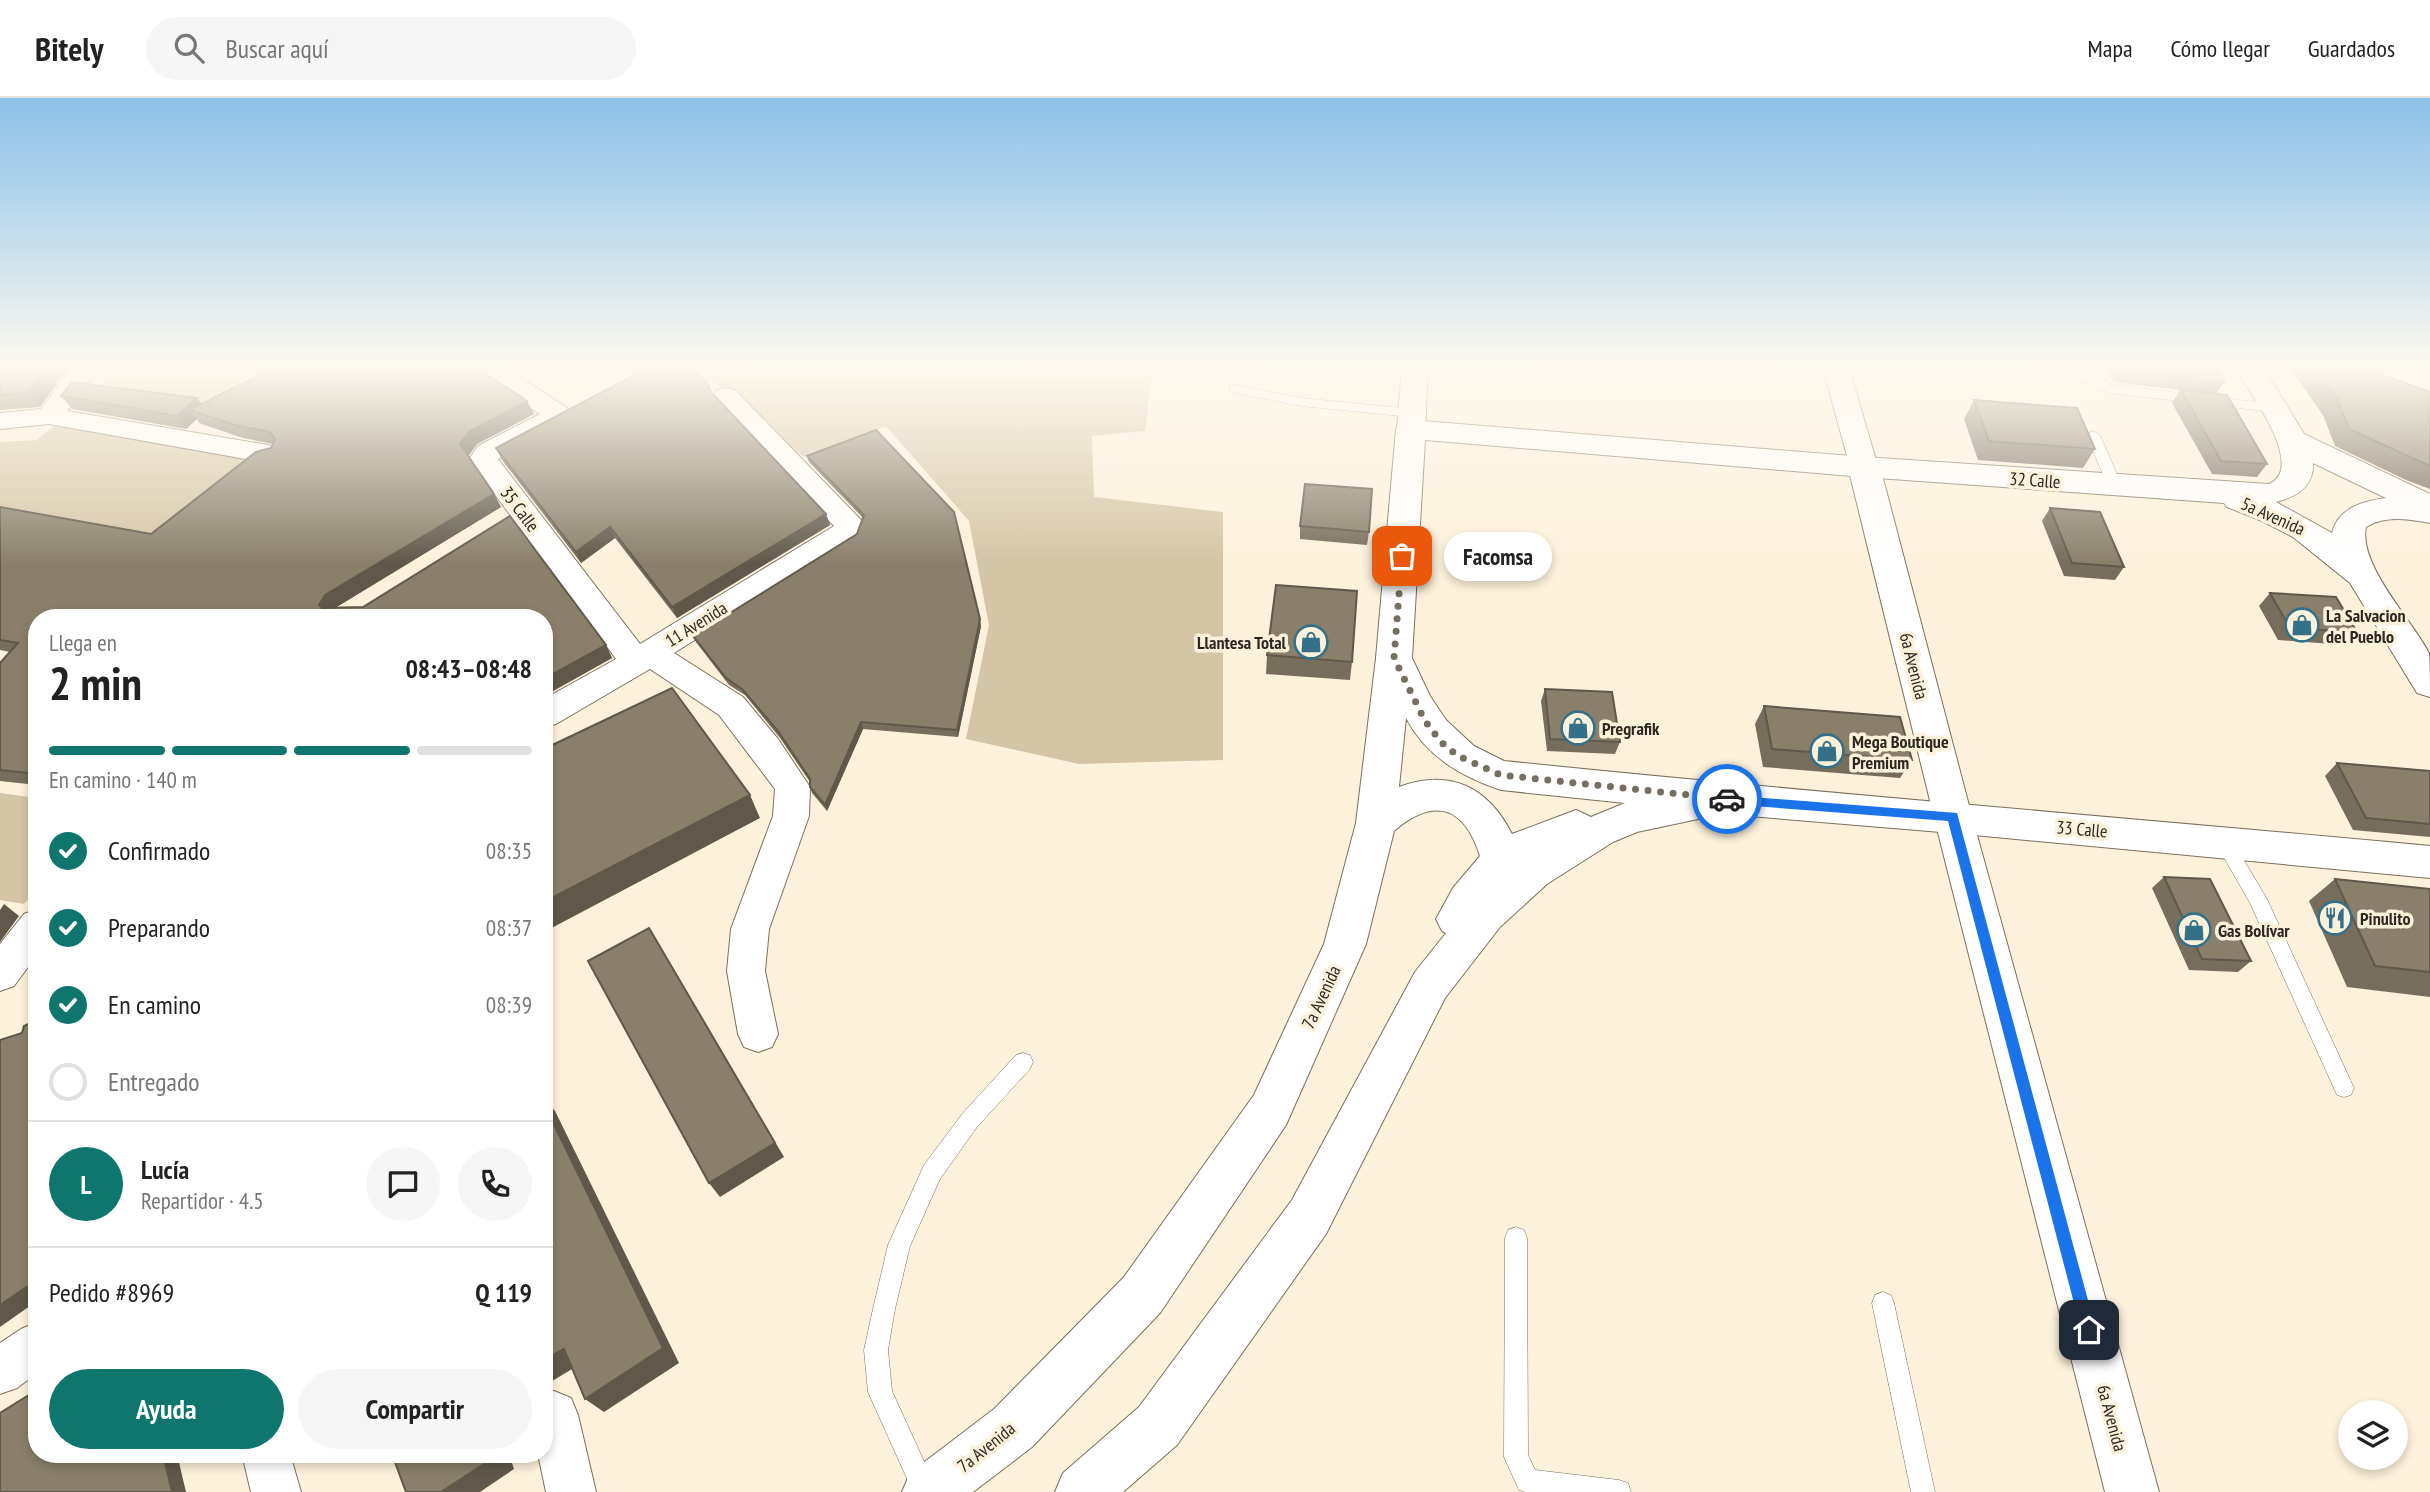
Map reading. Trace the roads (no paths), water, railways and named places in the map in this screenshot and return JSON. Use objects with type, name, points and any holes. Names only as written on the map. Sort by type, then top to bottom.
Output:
[{"type":"main road","name":"7a Avenida","points":[[928,1492],[1013,1428],[1142,1295],[1270,1110],[1345,944],[1376,823],[1394,658],[1411,433]]},
{"type":"main road","name":"32 Calle","points":[[1530,433],[1864,467],[2263,495],[2287,488],[2297,474],[2298,455],[2293,441]]},
{"type":"main road","points":[[2288,433],[2293,441],[2430,509]]},
{"type":"main road","name":"6a Avenida","points":[[1864,467],[1952,817],[2132,1492]]},
{"type":"main road","name":"5a Avenida","points":[[2208,493],[2249,504],[2297,523],[2328,544],[2364,578]]},
{"type":"main road","name":"5a Avenida","points":[[2430,509],[2384,508],[2361,514],[2352,521],[2348,530],[2351,549],[2364,578],[2430,684]]},
{"type":"main road","points":[[1394,658],[1418,709],[1434,734],[1458,756],[1478,767],[1516,777],[1734,800]]},
{"type":"main road","points":[[1376,823],[1390,809],[1412,797],[1436,795],[1458,798],[1476,809],[1489,824],[1502,859]]},
{"type":"main road","points":[[1082,1492],[1158,1426],[1309,1217],[1430,985],[1461,911],[1478,885],[1502,859],[1545,835],[1582,824],[1734,800]]},
{"type":"main road","name":"33 Calle","points":[[1734,800],[1952,817],[2430,862]]},
{"type":"main road","points":[[1430,985],[1470,933],[1516,884],[1562,852],[1631,817]]},
{"type":"street","points":[[147,433],[268,454]]},
{"type":"street","name":"35 Calle","points":[[526,433],[484,455],[483,459],[509,518],[642,658]]},
{"type":"street","name":"11 Avenida","points":[[553,710],[847,531],[849,523],[762,433]]},
{"type":"street","name":"6a Avenida","points":[[1854,433],[1864,467]]},
{"type":"street","points":[[642,658],[664,662],[731,706],[766,748],[793,788],[791,816],[750,929],[746,971],[758,1034]]},
{"type":"street","points":[[0,974],[28,937]]},
{"type":"street","points":[[0,1371],[28,1351]]},
{"type":"street","points":[[554,1415],[570,1492]]},
{"type":"street","points":[[268,1463],[276,1492]]},
{"type":"lane","points":[[2093,435],[2115,486]]},
{"type":"lane","points":[[2224,842],[2258,899],[2344,1088]]},
{"type":"lane","points":[[928,1492],[880,1392],[876,1350],[884,1309],[899,1245],[932,1172],[970,1120],[1023,1062]]},
{"type":"lane","points":[[1516,1238],[1516,1457],[1528,1481],[1619,1492]]},
{"type":"lane","points":[[1883,1303],[1923,1492]]},
{"type":"place","name":"Facomsa","points":[[1402,556]]},
{"type":"place","name":"La Salvacion del Pueblo","points":[[2302,625]]},
{"type":"place","name":"Llantesa Total","points":[[1311,642]]},
{"type":"place","name":"Pregrafik","points":[[1578,728]]},
{"type":"place","name":"Mega Boutique Premium","points":[[1827,751]]},
{"type":"place","name":"Pinulito","points":[[2335,918]]},
{"type":"place","name":"Gas Bolívar","points":[[2194,930]]}]
